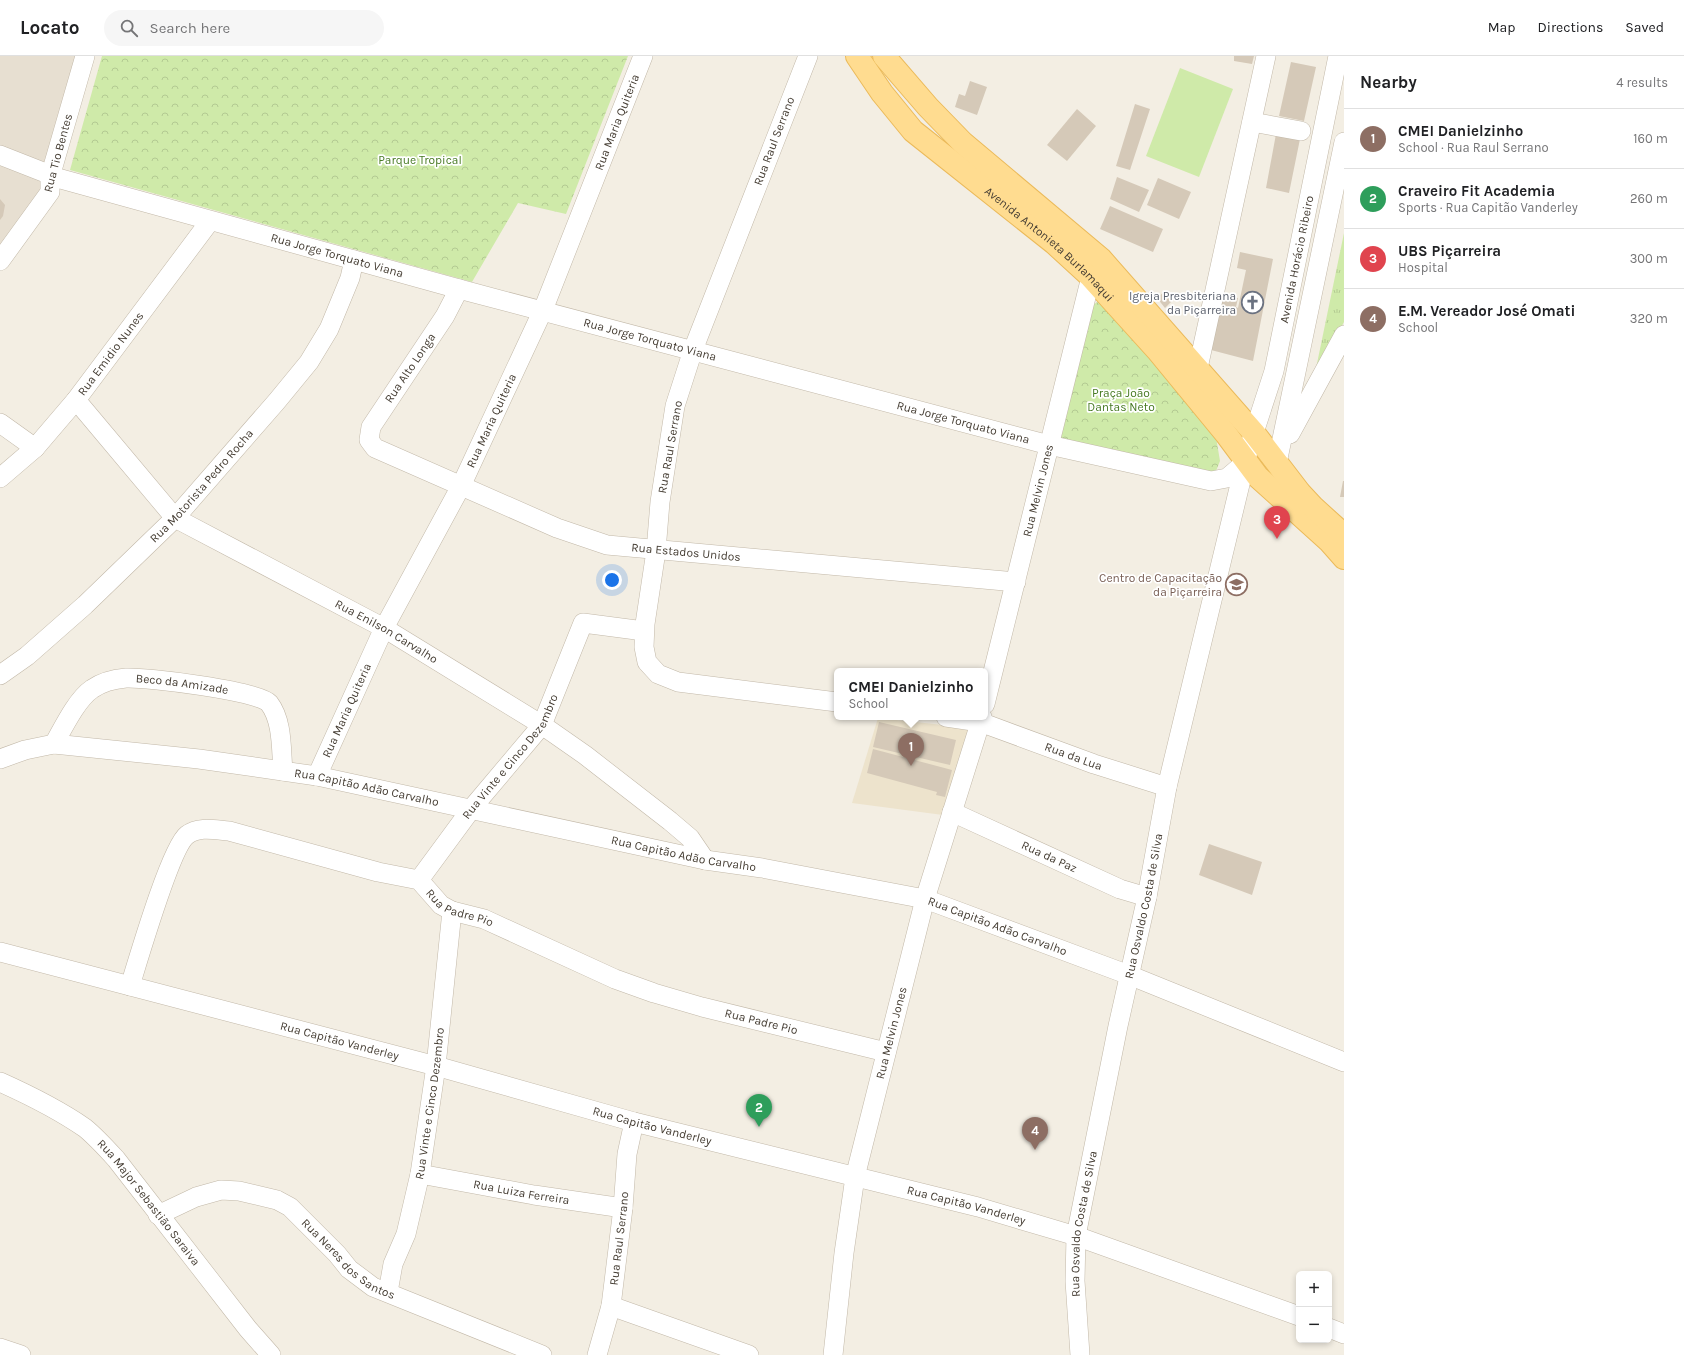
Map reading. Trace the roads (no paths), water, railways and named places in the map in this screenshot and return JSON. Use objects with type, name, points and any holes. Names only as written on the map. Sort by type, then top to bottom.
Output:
[{"type":"main road","name":"Avenida Antonieta Burlamaqui","points":[[857,56],[882,93],[913,131],[968,175],[1008,193],[1101,259],[1254,433],[1279,457],[1300,492],[1334,521],[1344,535]]},
{"type":"main road","name":"Avenida Antonieta Burlamaqui","points":[[884,56],[928,107],[963,143],[983,159],[1008,193],[1054,243],[1091,277],[1157,350],[1247,461],[1258,478],[1329,541],[1344,558]]},
{"type":"main road","points":[[968,175],[983,159]]},
{"type":"street","name":"Rua Tio Bentes","points":[[0,261],[50,192],[50,177],[85,56]]},
{"type":"street","name":"Rua Maria Quiteria","points":[[317,776],[384,628],[461,486],[543,310],[643,56]]},
{"type":"street","name":"Rua Raul Serrano","points":[[808,56],[693,350],[675,406],[660,502],[656,551],[644,631],[644,647],[647,662],[658,674],[678,682],[834,702]]},
{"type":"street","points":[[1198,368],[1266,56]]},
{"type":"street","name":"Avenida Horácio Ribeiro","points":[[1247,461],[1254,433],[1274,371],[1338,56]]},
{"type":"street","points":[[1252,122],[1301,131]]},
{"type":"street","name":"Avenida Horácio Ribeiro","points":[[1279,457],[1344,142]]},
{"type":"street","name":"Rua Jorge Torquato Viana","points":[[0,155],[50,177],[459,289],[1049,445],[1211,481],[1227,478],[1247,461]]},
{"type":"street","name":"Rua Emidio Nunes","points":[[0,478],[35,448],[76,400],[210,220]]},
{"type":"street","name":"Rua Motorista Pedro Rocha","points":[[0,675],[27,656],[85,605],[175,518],[309,362],[329,329],[350,278],[354,260]]},
{"type":"street","name":"Rua Melvin Jones","points":[[988,691],[1091,277]]},
{"type":"street","name":"Rua Alto Longa","points":[[375,448],[369,440],[371,427],[445,316],[459,289]]},
{"type":"street","points":[[1279,457],[1339,356],[1344,335]]},
{"type":"street","name":"Rua Enilson Carvalho","points":[[76,400],[175,518],[384,628],[542,725],[585,755],[680,829],[690,838],[705,860]]},
{"type":"street","points":[[0,423],[35,448]]},
{"type":"street","name":"Rua Estados Unidos","points":[[375,448],[557,528],[607,545],[656,551],[1016,582]]},
{"type":"street","name":"Rua Osvaldo Costa de Silva","points":[[1080,1355],[1075,1281],[1076,1236],[1129,975],[1147,896],[1167,788],[1247,461]]},
{"type":"street","name":"Rua Vinte e Cinco Dezembro","points":[[419,880],[472,808],[542,725],[583,623],[644,631]]},
{"type":"street","name":"Beco da Amizade","points":[[54,744],[73,713],[91,689],[108,680],[148,678],[231,691],[268,701],[274,711],[280,730],[283,771]]},
{"type":"street","name":"Rua da Lua","points":[[988,717],[1094,764],[1167,788]]},
{"type":"street","name":"Rua Melvin Jones","points":[[833,1355],[844,1253],[855,1177],[925,899],[980,720]]},
{"type":"street","name":"Rua Capitão Adão Carvalho","points":[[0,759],[25,750],[54,744],[199,759],[317,776],[472,808],[556,828],[705,860],[762,868],[925,899],[1129,975],[1344,1062]]},
{"type":"street","name":"Rua da Paz","points":[[952,812],[1120,889],[1147,896]]},
{"type":"street","name":"Rua Padre Pio","points":[[130,986],[174,857],[186,835],[199,829],[229,831],[378,872],[419,880],[441,905],[452,911],[484,919],[615,980],[702,1007],[886,1052]]},
{"type":"street","name":"Rua Vinte e Cinco Dezembro","points":[[388,1292],[393,1264],[406,1234],[420,1174],[436,1066],[452,911]]},
{"type":"street","name":"Rua Capitão Vanderley","points":[[0,952],[436,1066],[634,1122],[978,1207],[1076,1236],[1296,1315]]},
{"type":"street","name":"Rua Major Sebastião Saraiva","points":[[0,1082],[24,1093],[90,1133],[116,1158],[158,1214],[271,1355]]},
{"type":"street","name":"Rua Raul Serrano","points":[[597,1355],[611,1306],[623,1208],[627,1154],[634,1122]]},
{"type":"street","name":"Rua Luiza Ferreira","points":[[420,1174],[534,1195],[623,1208]]},
{"type":"street","name":"Rua Neres dos Santos","points":[[158,1214],[196,1197],[221,1190],[239,1191],[277,1200],[290,1207],[337,1254],[349,1269],[373,1287],[542,1355]]},
{"type":"street","points":[[611,1306],[748,1355]]},
{"type":"street","points":[[1332,1329],[1344,1334]]},
{"type":"street","points":[[0,1348],[21,1355]]},
{"type":"place","name":"Igreja Presbiteriana da Piçarreira","points":[[1252,303]]},
{"type":"place","name":"UBS Piçarreira","points":[[1277,539]]},
{"type":"place","name":"Centro de Capacitação da Piçarreira","points":[[1237,585]]},
{"type":"place","name":"CMEI Danielzinho","points":[[911,766]]},
{"type":"place","name":"Craveiro Fit Academia","points":[[759,1127]]},
{"type":"place","name":"E.M. Vereador José Omati","points":[[1035,1150]]},
{"type":"park label","name":"Parque Tropical","points":[[420,160]]},
{"type":"park label","name":"Praça João Dantas Neto","points":[[1121,400]]}]
